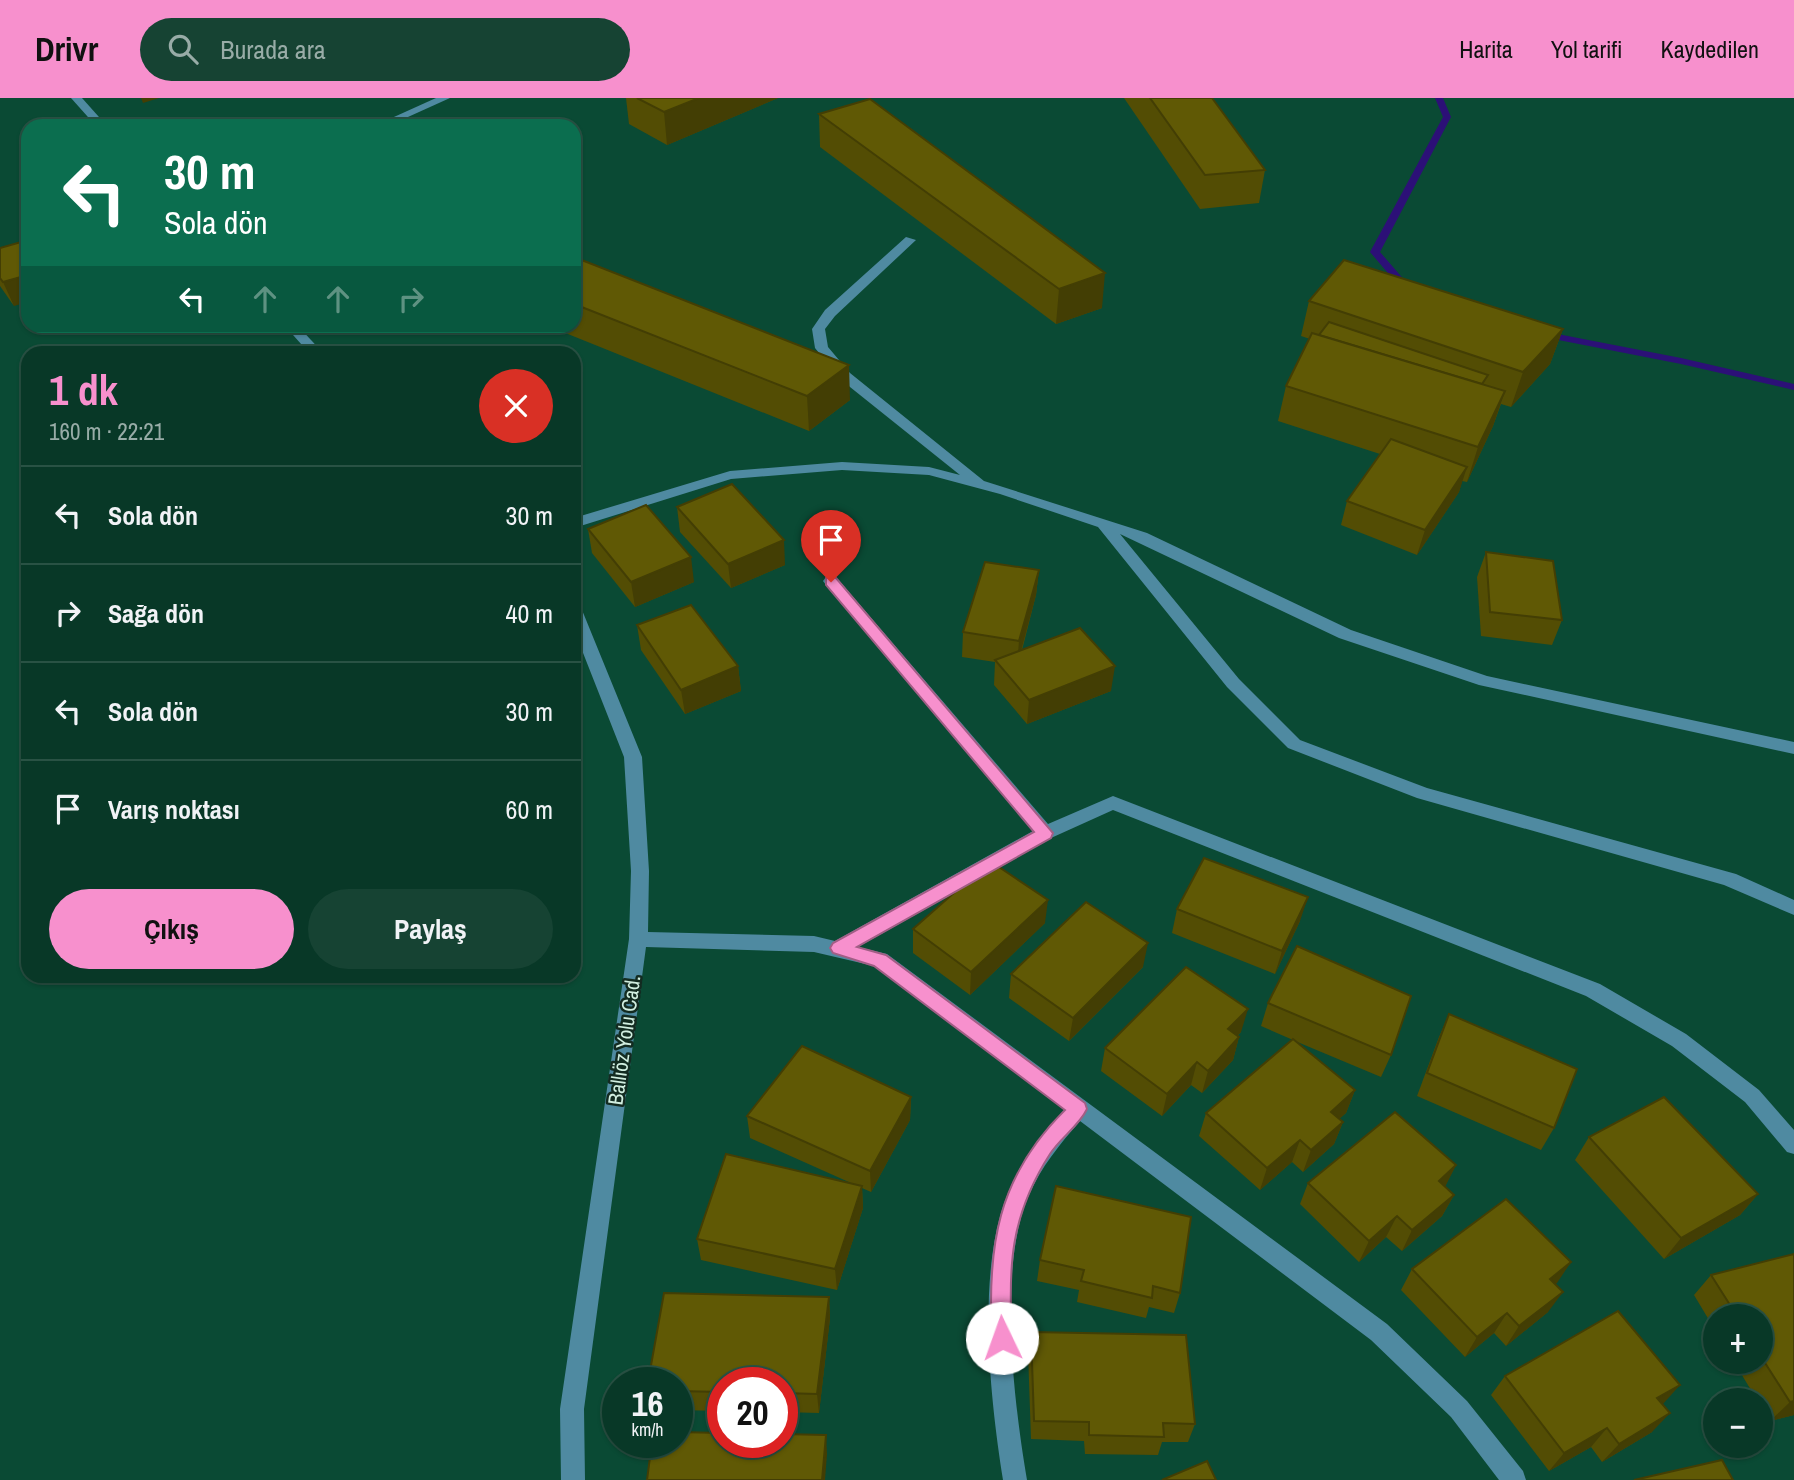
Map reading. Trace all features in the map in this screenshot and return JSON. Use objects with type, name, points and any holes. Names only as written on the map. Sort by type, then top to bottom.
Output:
[{"type":"street","points":[[76,98],[96,119]]},
{"type":"street","points":[[396,119],[445,98]]},
{"type":"street","points":[[910,240],[830,313],[818,329],[822,348],[845,376],[982,485]]},
{"type":"street","points":[[298,333],[310,346]]},
{"type":"street","points":[[581,521],[730,475],[842,466],[929,471],[982,485],[1142,537],[1345,635],[1485,681],[1794,748]]},
{"type":"street","points":[[1104,524],[1233,683],[1294,744],[1423,793],[1729,879],[1794,908]]},
{"type":"street","points":[[831,582],[1045,833]]},
{"type":"street","name":"Ballıöz Yolu Cad.","points":[[573,1480],[572,1409],[638,939],[640,872],[633,757],[581,627]]},
{"type":"street","points":[[839,948],[1045,833],[1113,803],[1594,990],[1679,1040],[1752,1096],[1794,1145]]},
{"type":"street","points":[[638,939],[789,943],[839,948],[880,960],[1379,1332],[1459,1409],[1514,1480]]},
{"type":"street","points":[[1015,1480],[1009,1445],[999,1285],[1002,1245],[1011,1207],[1027,1172],[1050,1138],[1078,1109]]},
{"type":"building","points":[[637,98],[699,98],[664,112]]},
{"type":"building","points":[[1150,98],[1212,98],[1265,170],[1205,175]]},
{"type":"building","points":[[870,99],[1105,273],[1059,289],[819,114]]},
{"type":"building","points":[[21,242],[21,277],[3,282],[0,278],[0,248]]},
{"type":"building","points":[[581,260],[849,365],[807,396],[581,307]]},
{"type":"building","points":[[1344,260],[1563,329],[1523,372],[1309,301]]},
{"type":"building","points":[[1329,322],[1488,375],[1482,384],[1319,335]]},
{"type":"building","points":[[1312,333],[1505,391],[1478,447],[1286,386]]},
{"type":"building","points":[[1391,439],[1467,467],[1425,530],[1347,501]]},
{"type":"building","points":[[732,484],[784,540],[728,564],[677,507]]},
{"type":"building","points":[[646,505],[691,557],[631,582],[588,529]]},
{"type":"building","points":[[1486,552],[1553,561],[1562,620],[1490,612]]},
{"type":"building","points":[[985,562],[1039,570],[1019,641],[963,632]]},
{"type":"building","points":[[691,605],[738,666],[681,690],[637,625]]},
{"type":"building","points":[[1080,628],[1115,666],[1029,700],[995,660]]},
{"type":"building","points":[[1204,858],[1308,897],[1282,951],[1177,909]]},
{"type":"building","points":[[990,861],[1048,900],[971,972],[913,929]]},
{"type":"building","points":[[1086,902],[1148,943],[1073,1018],[1011,974]]},
{"type":"building","points":[[1297,946],[1411,996],[1391,1055],[1268,1003]]},
{"type":"building","points":[[1186,967],[1248,1009],[1228,1029],[1239,1037],[1208,1071],[1197,1062],[1167,1094],[1105,1048]]},
{"type":"building","points":[[1449,1014],[1577,1069],[1554,1128],[1427,1073]]},
{"type":"building","points":[[1293,1039],[1355,1090],[1331,1112],[1343,1122],[1311,1150],[1300,1140],[1267,1168],[1206,1113]]},
{"type":"building","points":[[802,1046],[911,1097],[870,1171],[747,1116]]},
{"type":"building","points":[[1664,1097],[1758,1194],[1681,1238],[1589,1137]]},
{"type":"building","points":[[1395,1112],[1456,1165],[1439,1181],[1454,1195],[1412,1230],[1397,1216],[1369,1241],[1308,1183]]},
{"type":"building","points":[[726,1154],[862,1186],[835,1269],[697,1239]]},
{"type":"building","points":[[1056,1186],[1191,1217],[1180,1293],[1153,1286],[1152,1298],[1081,1281],[1084,1270],[1040,1260]]},
{"type":"building","points":[[1506,1199],[1571,1262],[1550,1279],[1563,1292],[1519,1326],[1507,1313],[1477,1337],[1412,1269]]},
{"type":"building","points":[[1794,1254],[1794,1401],[1790,1402],[1772,1374],[1773,1304],[1729,1304],[1711,1275]]},
{"type":"building","points":[[664,1293],[829,1297],[817,1394],[798,1393],[798,1367],[707,1367],[707,1392],[693,1391],[693,1367],[651,1367]]},
{"type":"building","points":[[1618,1311],[1680,1385],[1657,1398],[1670,1413],[1619,1444],[1607,1428],[1564,1453],[1505,1376]]},
{"type":"building","points":[[1031,1332],[1186,1335],[1195,1424],[1163,1423],[1164,1437],[1089,1435],[1089,1422],[1034,1421]]},
{"type":"building","points":[[693,1432],[707,1433],[707,1458],[798,1458],[798,1434],[826,1435],[822,1480],[647,1480],[650,1458],[693,1458]]},
{"type":"building","points":[[1722,1460],[1733,1480],[1634,1480]]},
{"type":"building","points":[[1207,1461],[1216,1480],[1162,1480]]},
{"type":"waterway","points":[[1408,290],[1375,252],[1447,117],[1439,98]]},
{"type":"waterway","points":[[1542,334],[1681,361],[1794,387]]},
{"type":"route","points":[[831,582],[1045,833],[839,948],[880,960],[1078,1109],[1050,1138],[1027,1172],[1011,1207],[1002,1245],[999,1285],[1002,1338]]}]
